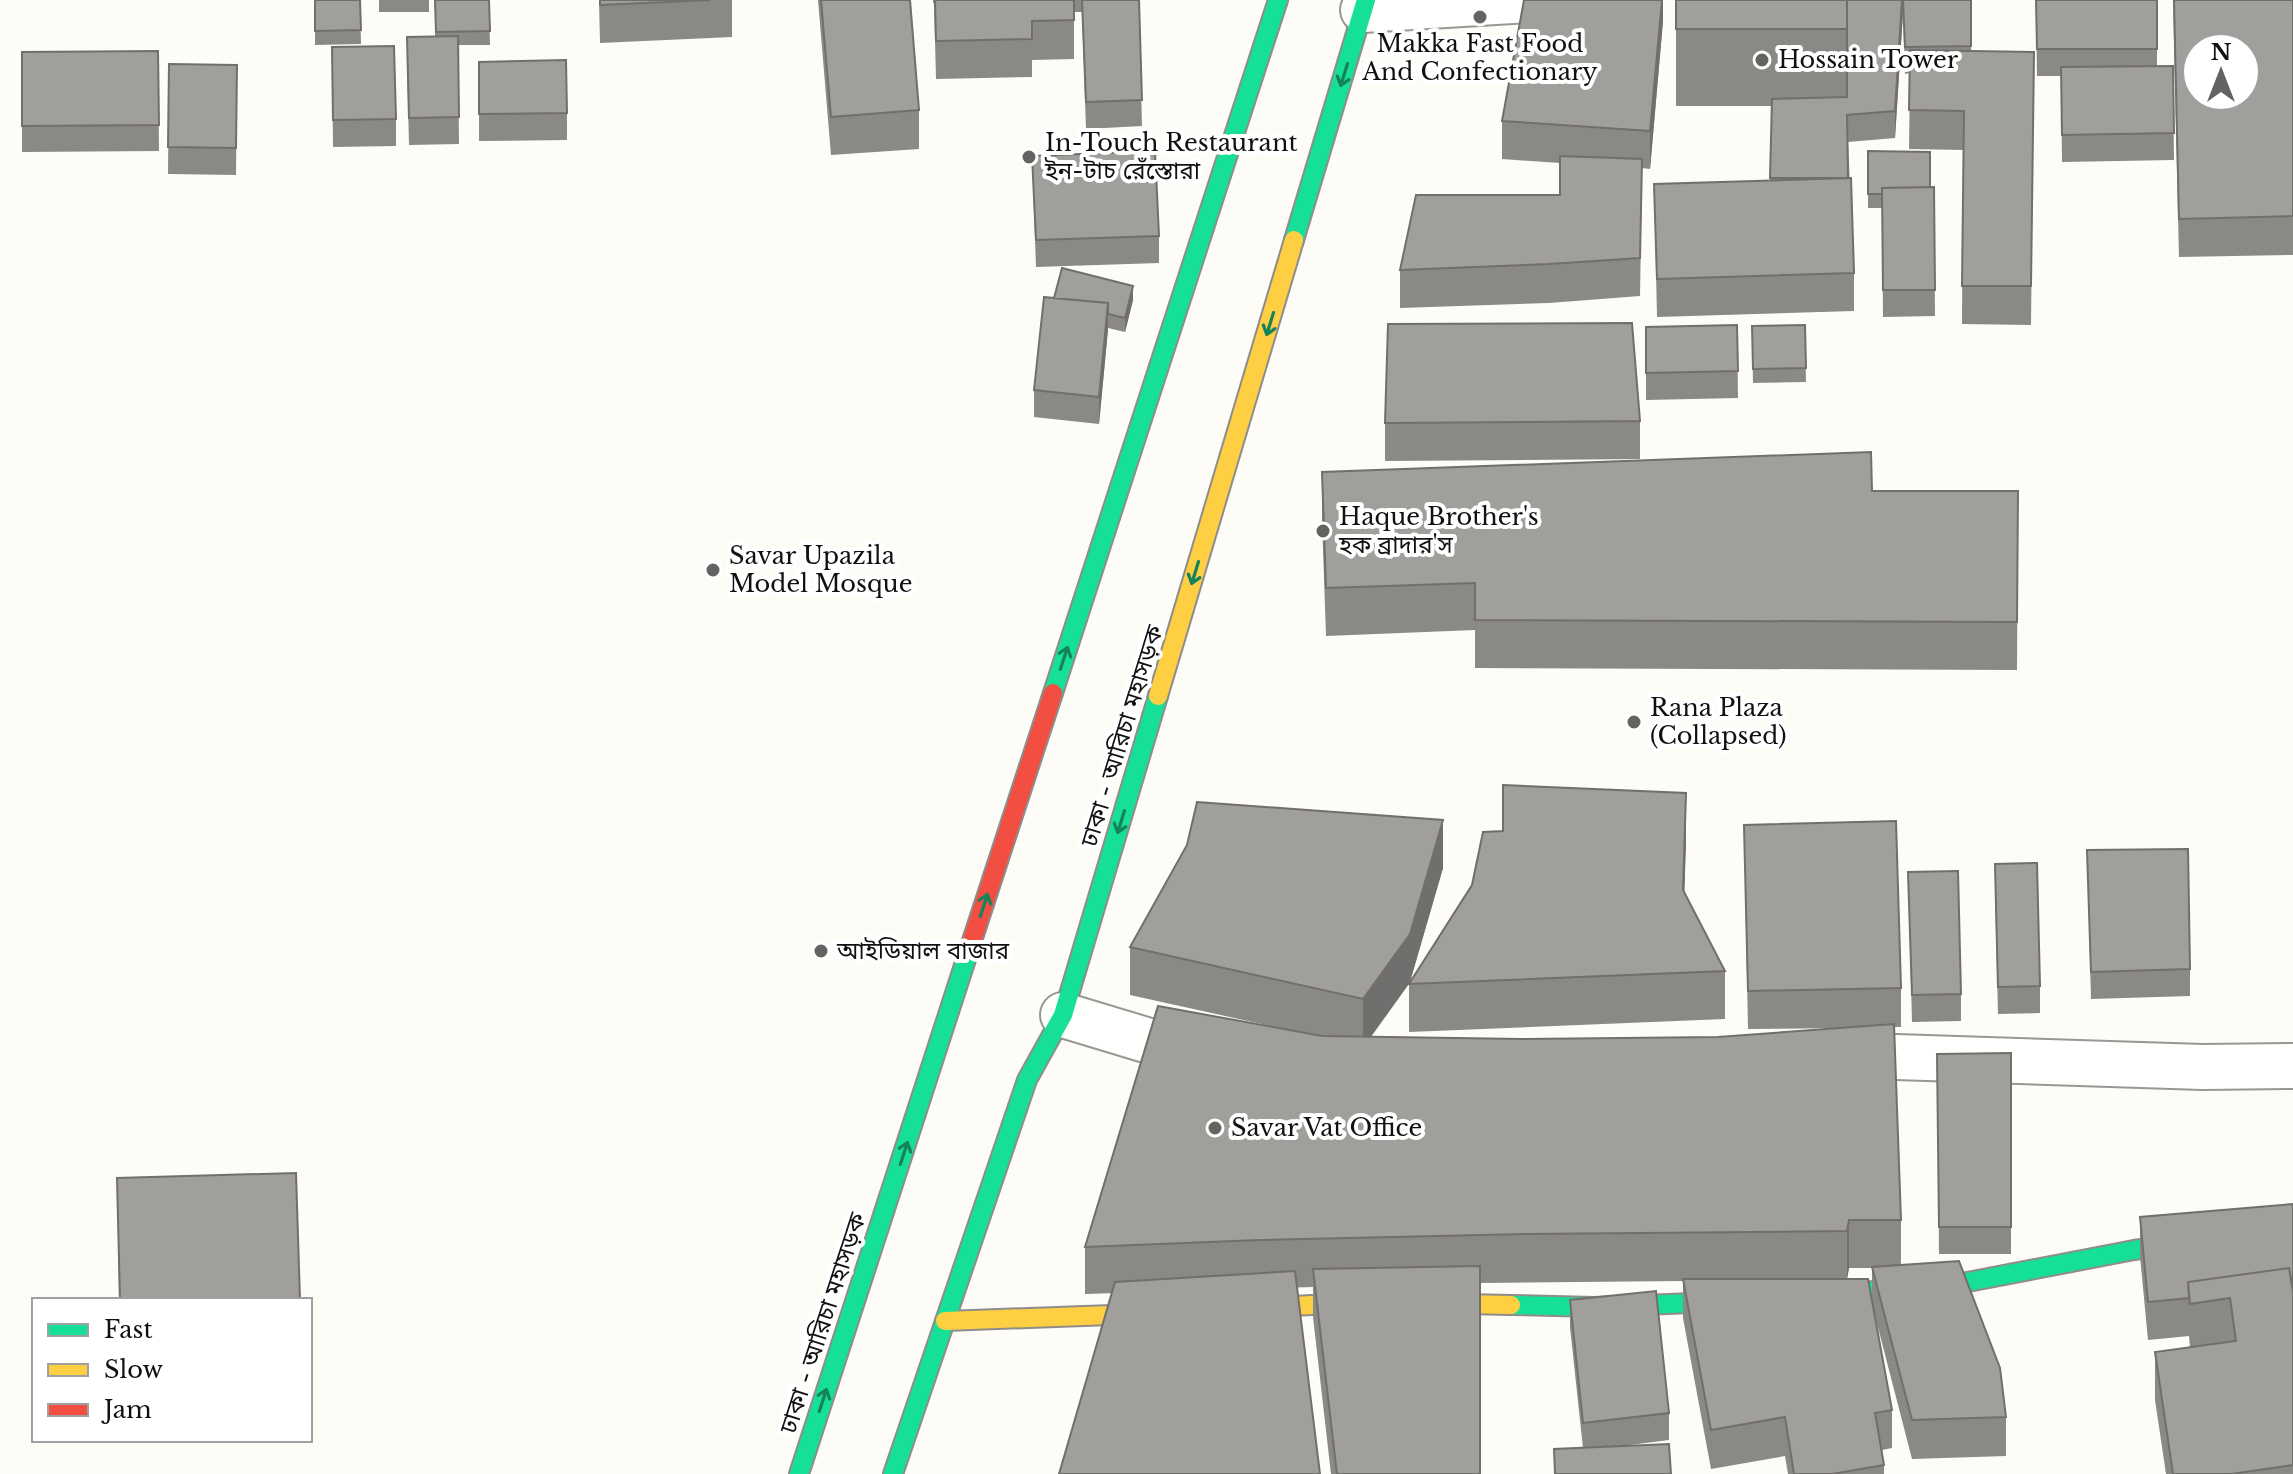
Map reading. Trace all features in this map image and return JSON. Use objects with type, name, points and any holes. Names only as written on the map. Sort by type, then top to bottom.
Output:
[{"type":"main road","name":"ঢাকা - আরিচা মহাসড়ক","points":[[799,1474],[1278,0]]},
{"type":"main road","name":"ঢাকা - আরিচা মহাসড়ক","points":[[893,1474],[1027,1080],[1063,1015],[1365,5]]},
{"type":"main road","points":[[1795,1298],[1952,1285],[2134,1250],[2293,1228]]},
{"type":"main road","points":[[1217,1310],[1368,1302],[1594,1307],[1763,1300]]},
{"type":"main road","points":[[945,1321],[1187,1312]]},
{"type":"street","points":[[1365,5],[1528,0]]},
{"type":"street","points":[[1063,1015],[1179,1050],[1241,1056]]},
{"type":"street","points":[[1796,1056],[2203,1067],[2293,1066]]},
{"type":"building","points":[[315,0],[360,0],[361,30],[315,31]]},
{"type":"building","points":[[435,0],[489,0],[490,31],[436,32]]},
{"type":"building","points":[[600,0],[710,0],[600,5]]},
{"type":"building","points":[[821,0],[910,0],[919,110],[831,117]]},
{"type":"building","points":[[935,0],[1074,0],[1074,20],[1032,21],[1032,39],[936,41]]},
{"type":"building","points":[[1082,0],[1139,0],[1142,100],[1086,102]]},
{"type":"building","points":[[1524,0],[1662,0],[1650,131],[1502,121]]},
{"type":"building","points":[[1676,0],[1847,0],[1847,29],[1676,29]]},
{"type":"building","points":[[1847,0],[1902,0],[1895,111],[1847,115],[1848,178],[1770,178],[1772,99],[1847,97]]},
{"type":"building","points":[[1903,0],[1971,0],[1971,46],[1905,47]]},
{"type":"building","points":[[2036,0],[2157,0],[2157,49],[2037,49]]},
{"type":"building","points":[[2174,0],[2293,0],[2293,216],[2179,219]]},
{"type":"building","points":[[458,36],[459,117],[409,118],[407,37]]},
{"type":"building","points":[[394,46],[396,119],[333,120],[332,47]]},
{"type":"building","points":[[1910,50],[2034,52],[2031,286],[1962,286],[1964,111],[1909,110]]},
{"type":"building","points":[[158,51],[159,125],[22,126],[22,52]]},
{"type":"building","points":[[566,60],[567,113],[479,114],[479,62]]},
{"type":"building","points":[[169,64],[237,65],[236,148],[168,147]]},
{"type":"building","points":[[2173,66],[2174,133],[2062,135],[2061,67]]},
{"type":"building","points":[[1155,151],[1159,236],[1036,240],[1032,156]]},
{"type":"building","points":[[1868,151],[1930,152],[1930,187],[1882,188],[1882,194],[1868,194]]},
{"type":"building","points":[[1560,156],[1642,159],[1640,258],[1400,270],[1416,195],[1560,195]]},
{"type":"building","points":[[1851,178],[1854,273],[1657,279],[1654,184]]},
{"type":"building","points":[[1934,187],[1935,290],[1883,290],[1882,188]]},
{"type":"building","points":[[1062,268],[1133,286],[1125,318],[1108,314],[1108,303],[1054,298]]},
{"type":"building","points":[[1044,297],[1108,303],[1099,397],[1034,390]]},
{"type":"building","points":[[1632,323],[1640,421],[1385,423],[1388,324]]},
{"type":"building","points":[[1737,325],[1738,371],[1646,373],[1646,327]]},
{"type":"building","points":[[1805,325],[1806,368],[1753,369],[1752,326]]},
{"type":"building","points":[[1871,452],[1872,491],[2018,491],[2017,622],[1475,620],[1475,583],[1326,588],[1322,472]]},
{"type":"building","points":[[1503,785],[1686,793],[1683,890],[1725,971],[1409,984],[1472,885],[1483,832],[1503,831]]},
{"type":"building","points":[[1197,802],[1443,820],[1410,934],[1363,999],[1130,947],[1187,845]]},
{"type":"building","points":[[1896,821],[1901,988],[1748,991],[1744,825]]},
{"type":"building","points":[[2188,849],[2190,969],[2091,972],[2087,850]]},
{"type":"building","points":[[2037,863],[2040,986],[1998,987],[1995,864]]},
{"type":"building","points":[[1958,871],[1961,994],[1912,995],[1908,872]]},
{"type":"building","points":[[1158,1006],[1322,1036],[1522,1039],[1718,1037],[1894,1024],[1901,1220],[1849,1220],[1847,1231],[1528,1234],[1085,1247]]},
{"type":"building","points":[[2011,1053],[2011,1227],[1939,1227],[1937,1054]]},
{"type":"building","points":[[296,1173],[300,1298],[120,1298],[117,1178]]},
{"type":"building","points":[[2293,1204],[2293,1289],[2289,1268],[2188,1282],[2189,1298],[2148,1302],[2140,1217]]},
{"type":"building","points":[[1959,1261],[2000,1368],[2006,1417],[1912,1420],[1872,1267]]},
{"type":"building","points":[[1480,1266],[1480,1474],[1337,1474],[1313,1269]]},
{"type":"building","points":[[2289,1268],[2293,1292],[2293,1465],[2231,1474],[2173,1474],[2155,1352],[2236,1341],[2230,1298],[2190,1304],[2188,1282]]},
{"type":"building","points":[[1295,1271],[1320,1474],[1059,1474],[1115,1282]]},
{"type":"building","points":[[1683,1279],[1868,1279],[1892,1410],[1875,1413],[1884,1465],[1832,1474],[1794,1474],[1785,1417],[1711,1430]]},
{"type":"building","points":[[1656,1291],[1669,1413],[1583,1423],[1570,1300]]},
{"type":"building","points":[[1669,1444],[1671,1474],[1555,1474],[1554,1449]]},
{"type":"traffic: fast","points":[[1053,693],[1278,0]]},
{"type":"traffic: fast","points":[[1294,240],[1366,0]]},
{"type":"traffic: fast","points":[[893,1474],[1027,1080],[1063,1015],[1158,696]]},
{"type":"traffic: fast","points":[[799,1474],[970,947]]},
{"type":"traffic: fast","points":[[1810,1296],[1952,1285],[2134,1250],[2293,1228]]},
{"type":"traffic: fast","points":[[1511,1305],[1594,1307],[1742,1301]]},
{"type":"traffic: slow","points":[[1158,696],[1294,240]]},
{"type":"traffic: slow","points":[[1239,1309],[1368,1302],[1511,1305]]},
{"type":"traffic: slow","points":[[945,1321],[1166,1313]]},
{"type":"traffic: jam","points":[[970,947],[1053,693]]},
{"type":"place","name":"Makka Fast Food And Confectionary","points":[[1480,17]]},
{"type":"place","name":"Hossain Tower","points":[[1762,60]]},
{"type":"place","name":"In-Touch Restaurant ইন-টাচ রেঁস্তোরা","points":[[1029,157]]},
{"type":"place","name":"Haque Brother's হক ব্রাদার'স","points":[[1323,531]]},
{"type":"place","name":"Savar Upazila Model Mosque","points":[[713,570]]},
{"type":"place","name":"Rana Plaza (Collapsed)","points":[[1634,722]]},
{"type":"place","name":"আইডিয়াল বাজার","points":[[821,951]]},
{"type":"place","name":"Savar Vat Office","points":[[1215,1128]]}]
